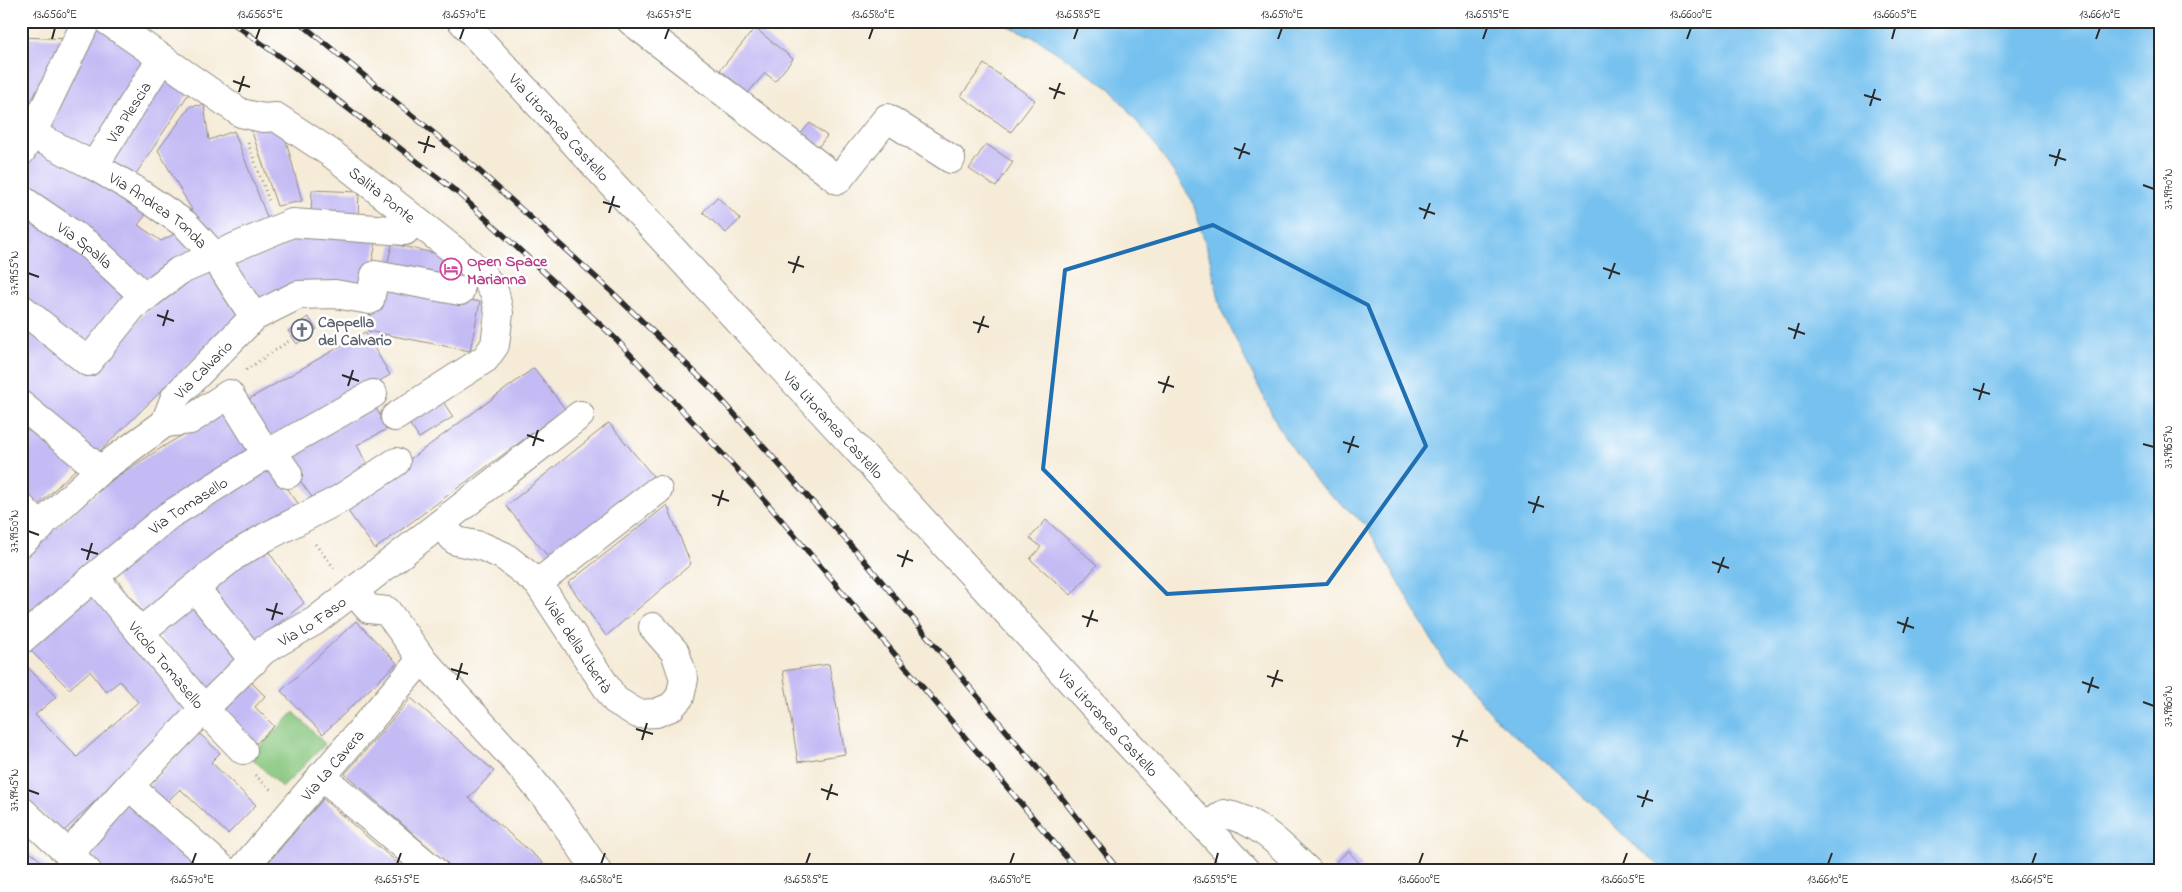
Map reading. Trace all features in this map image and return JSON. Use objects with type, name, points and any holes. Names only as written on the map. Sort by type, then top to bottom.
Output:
[{"type":"street","name":"Via Litoranea Castello","points":[[462,21],[1246,871]]},
{"type":"street","points":[[631,21],[838,180],[887,118],[951,159]]},
{"type":"street","points":[[27,143],[92,22]]},
{"type":"street","name":"Salita Ponte","points":[[92,22],[162,58],[241,114],[263,118],[276,117],[332,154],[414,220],[448,244],[485,278],[496,294],[498,313],[494,345],[484,359],[394,417]]},
{"type":"street","name":"Via Plescia","points":[[94,166],[162,58]]},
{"type":"street","name":"Via Andrea Tonda","points":[[27,143],[94,166],[132,188],[186,224],[214,255],[254,317]]},
{"type":"street","name":"Via Spalla","points":[[21,198],[90,246],[145,297]]},
{"type":"street","points":[[21,308],[88,362],[132,307],[178,272],[214,255],[292,223],[405,231],[414,220]]},
{"type":"street","name":"Via Calvario","points":[[165,423],[175,397],[218,356],[254,317],[298,295],[335,294],[370,300],[375,275],[460,291]]},
{"type":"street","points":[[21,507],[30,536],[100,470],[165,423],[190,420],[229,394],[266,447],[288,474]]},
{"type":"street","name":"Via Tomasello","points":[[21,640],[168,516],[266,447],[373,394]]},
{"type":"street","points":[[21,405],[100,470]]},
{"type":"street","name":"Via Lo Faso","points":[[74,864],[129,786],[204,708],[264,650],[315,621],[580,415]]},
{"type":"street","points":[[140,632],[234,556],[266,537],[340,499],[396,462]]},
{"type":"street","points":[[538,583],[658,490]]},
{"type":"street","name":"Viale della Libertà","points":[[440,524],[456,541],[480,546],[504,556],[538,583],[615,700],[638,714],[656,713],[671,707],[680,697],[684,679],[675,652],[653,627]]},
{"type":"street","name":"Vicolo Tomasello","points":[[94,577],[204,708],[244,750]]},
{"type":"street","points":[[364,584],[369,609],[387,610],[422,658],[516,760],[556,810],[597,871]]},
{"type":"street","points":[[195,588],[254,661]]},
{"type":"street","name":"Via La Cavera","points":[[241,871],[422,658]]},
{"type":"street","points":[[321,776],[434,871]]},
{"type":"street","points":[[129,786],[225,871]]},
{"type":"street","points":[[21,810],[74,864]]},
{"type":"street","points":[[1206,827],[1224,814],[1242,817],[1271,837],[1308,871]]},
{"type":"path","points":[[241,114],[247,140],[279,228]]},
{"type":"path","points":[[244,750],[241,761],[292,811]]},
{"type":"highlighted area","points":[[1213,225],[1368,305],[1426,446],[1327,584],[1167,594],[1043,469],[1065,270]]},
{"type":"green space","points":[[294,712],[325,744],[282,788],[250,756]]},
{"type":"water","points":[[998,21],[2161,21],[2161,871],[1666,871],[1636,847],[1558,772],[1500,723],[1442,658],[1366,525],[1318,484],[1280,430],[1222,312],[1209,255],[1192,200],[1154,143],[1111,89],[1037,39]]},
{"type":"building","points":[[97,24],[151,58],[89,153],[42,129]]},
{"type":"building","points":[[755,28],[793,59],[775,81],[765,73],[748,93],[720,70]]},
{"type":"building","points":[[21,37],[70,39],[21,138]]},
{"type":"building","points":[[984,64],[1035,100],[1011,132],[961,96]]},
{"type":"building","points":[[166,72],[191,90],[132,180],[105,163]]},
{"type":"building","points":[[204,105],[209,140],[234,131],[270,225],[213,247],[158,150],[191,106]]},
{"type":"building","points":[[810,123],[827,136],[816,150],[799,136]]},
{"type":"building","points":[[282,125],[302,201],[277,206],[251,129]]},
{"type":"building","points":[[36,142],[151,208],[138,225],[161,241],[182,230],[203,249],[145,285],[21,191],[21,166]]},
{"type":"building","points":[[986,144],[1013,162],[996,187],[969,169]]},
{"type":"building","points":[[312,190],[359,192],[358,219],[311,216]]},
{"type":"building","points":[[717,197],[740,219],[726,233],[703,212]]},
{"type":"building","points":[[21,209],[134,294],[87,353],[21,298]]},
{"type":"building","points":[[286,233],[378,233],[367,287],[254,306],[226,257]]},
{"type":"building","points":[[392,244],[466,260],[461,286],[386,271]]},
{"type":"building","points":[[210,267],[243,311],[95,456],[21,395],[21,320],[88,372],[158,299]]},
{"type":"building","points":[[378,282],[480,302],[470,351],[368,331]]},
{"type":"building","name":"Cappella del Calvario","points":[[308,317],[317,329],[297,344],[288,331]]},
{"type":"building","points":[[365,332],[390,375],[269,444],[244,402]]},
{"type":"building","points":[[534,368],[565,409],[375,549],[345,507]]},
{"type":"building","points":[[442,400],[453,417],[419,438],[408,422]]},
{"type":"building","points":[[374,406],[389,428],[357,445],[370,471],[314,500],[283,457]]},
{"type":"building","points":[[229,408],[258,453],[21,631],[21,557],[116,477]]},
{"type":"building","points":[[21,417],[80,465],[31,512],[21,500]]},
{"type":"building","points":[[609,423],[653,476],[550,559],[506,506]]},
{"type":"building","points":[[272,467],[300,506],[278,514],[256,527],[147,618],[113,574],[148,543]]},
{"type":"building","points":[[667,505],[691,564],[606,636],[568,583]]},
{"type":"building","points":[[1046,520],[1097,565],[1071,595],[1030,559],[1041,547],[1030,538]]},
{"type":"building","points":[[264,545],[304,603],[251,646],[206,590]]},
{"type":"building","points":[[95,589],[192,708],[62,833],[21,791],[21,660],[56,697],[35,715],[77,757],[138,702],[120,681],[106,692],[90,671],[69,689],[28,648]]},
{"type":"building","points":[[193,600],[242,656],[206,695],[155,630]]},
{"type":"building","points":[[356,621],[397,663],[323,734],[281,691]]},
{"type":"building","points":[[829,664],[845,754],[798,762],[783,671]]},
{"type":"building","points":[[248,679],[265,696],[255,707],[274,726],[252,748],[215,712]]},
{"type":"building","points":[[411,698],[494,771],[469,798],[543,863],[536,871],[456,871],[345,774]]},
{"type":"building","points":[[199,733],[220,753],[211,762],[256,805],[228,834],[180,789],[165,804],[148,787]]},
{"type":"building","points":[[323,799],[407,871],[261,871]]},
{"type":"building","points":[[129,800],[211,871],[101,871],[80,852]]},
{"type":"building","points":[[21,845],[50,868],[48,871],[21,871]]},
{"type":"building","points":[[1348,851],[1362,866],[1358,871],[1337,871],[1332,866]]},
{"type":"railway","points":[[230,21],[289,63],[458,193],[616,339],[756,490],[1078,871]]},
{"type":"railway","points":[[298,21],[475,167],[612,292],[713,390],[863,559],[1058,793],[1119,871]]},
{"type":"place","name":"Open Space Marianna","points":[[451,269]]},
{"type":"place","name":"Cappella del Calvario","points":[[302,330]]}]
